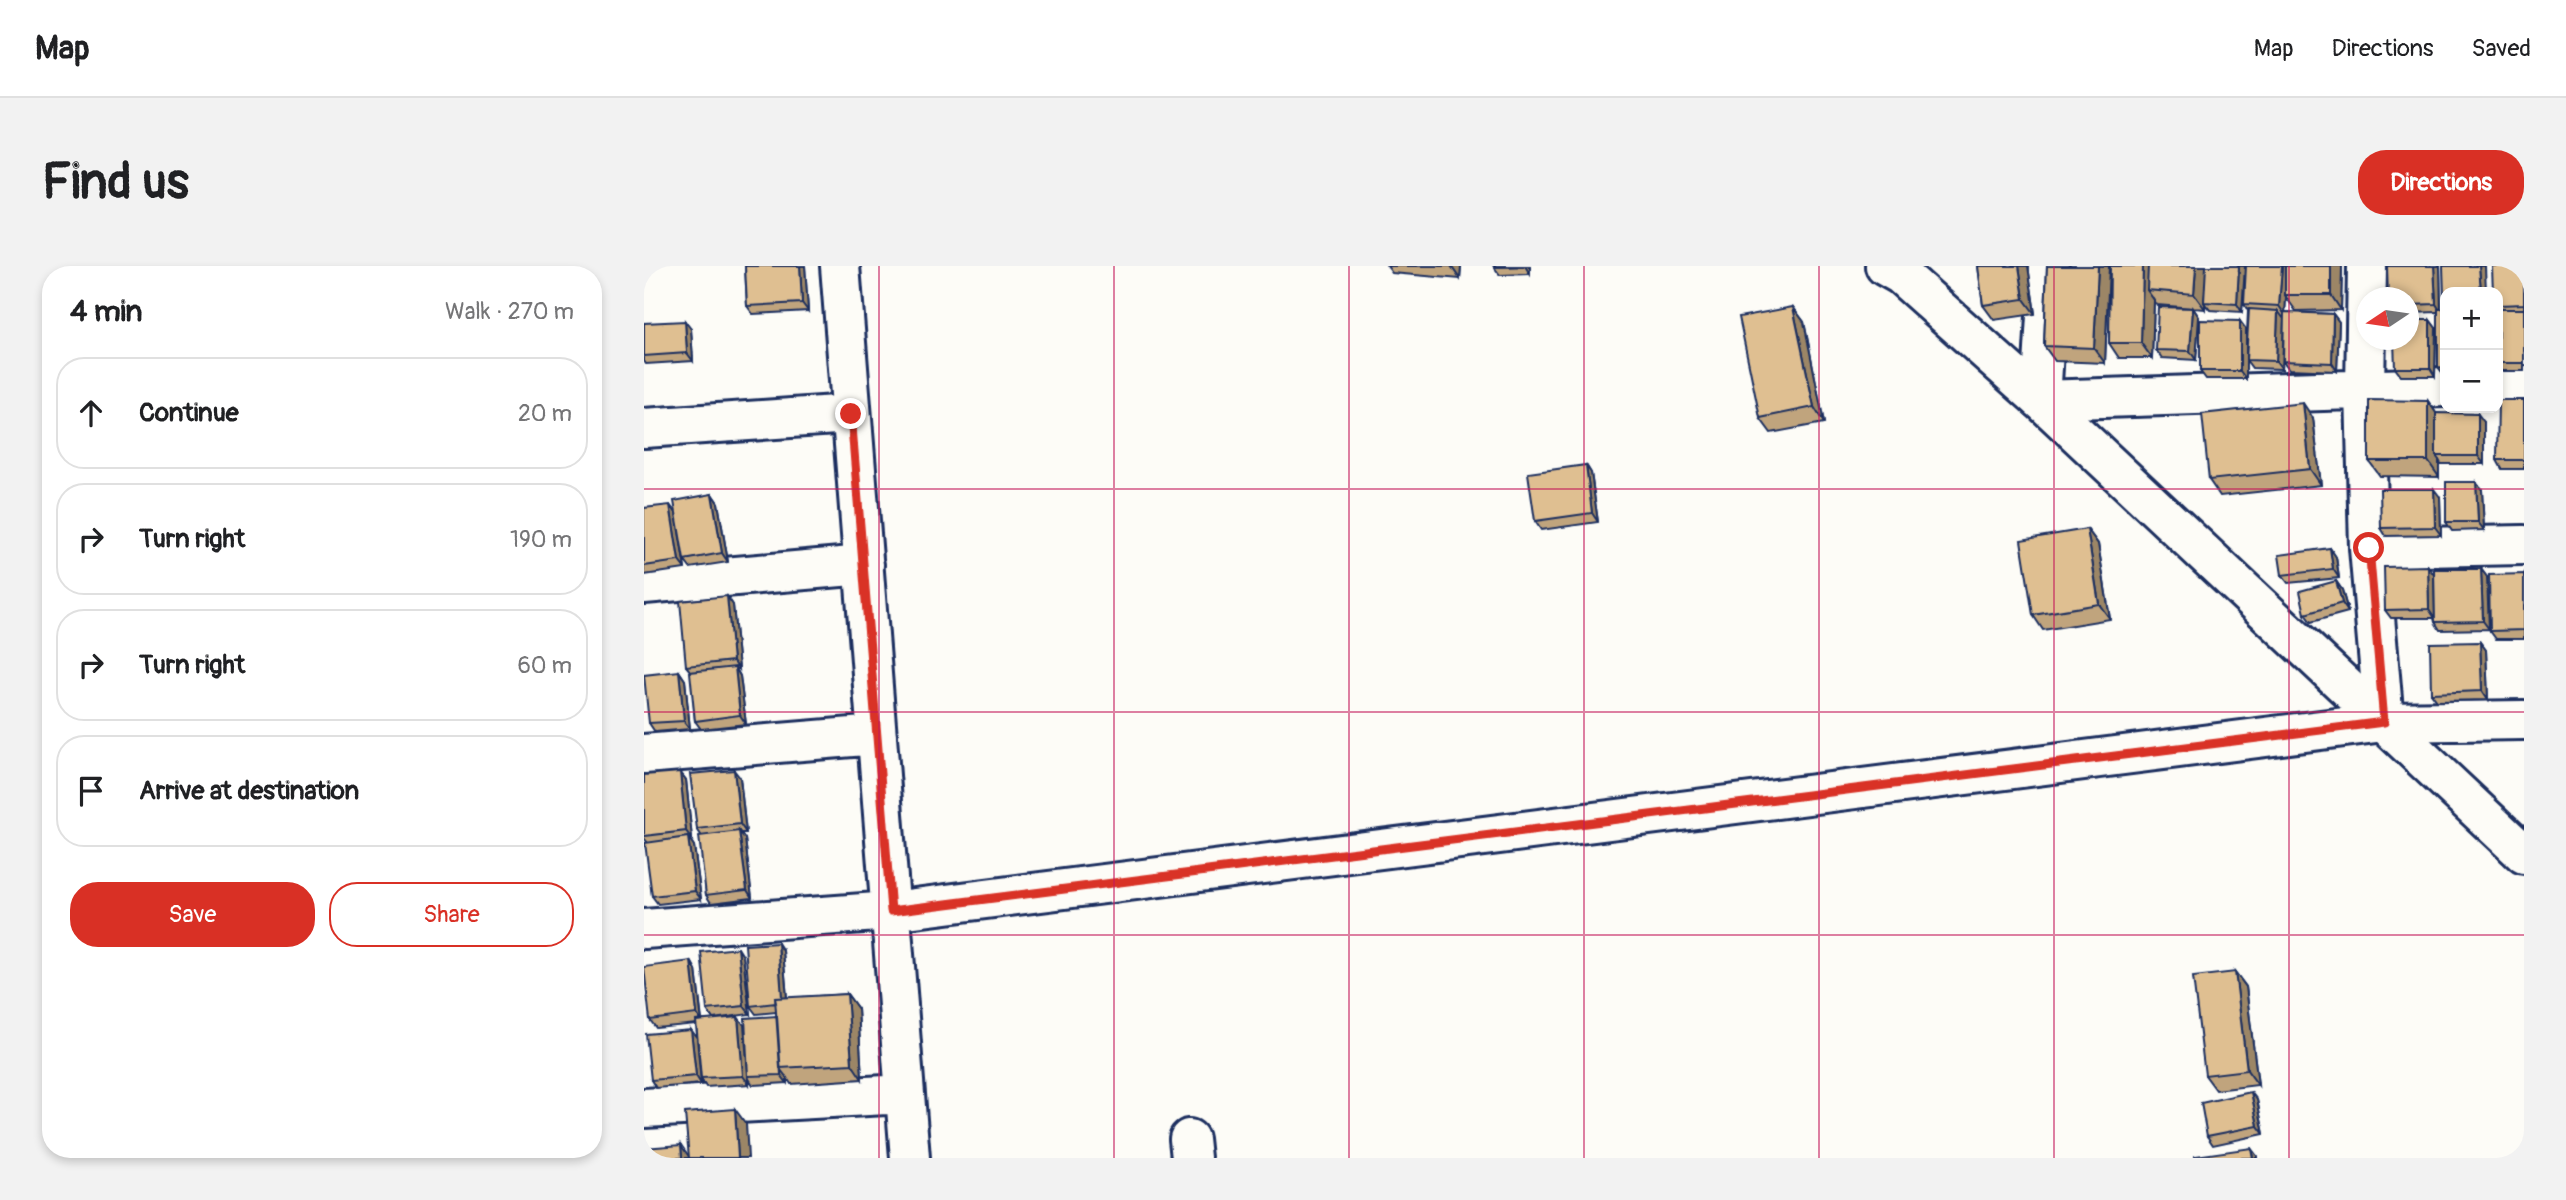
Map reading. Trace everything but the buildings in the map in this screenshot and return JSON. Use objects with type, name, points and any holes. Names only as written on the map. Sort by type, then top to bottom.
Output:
[{"type":"street","points":[[840,266],[910,1158]]},
{"type":"street","points":[[2041,400],[2049,266]]},
{"type":"street","points":[[2367,266],[2365,389],[2369,548],[2384,722]]},
{"type":"street","points":[[1894,269],[2041,400],[2524,854]]},
{"type":"street","points":[[2503,386],[2524,386]]},
{"type":"street","points":[[2041,400],[2440,387]]},
{"type":"street","points":[[644,428],[851,414]]},
{"type":"street","points":[[2369,548],[2524,545]]},
{"type":"street","points":[[644,584],[864,565]]},
{"type":"street","points":[[644,929],[891,911],[2384,722],[2524,720]]},
{"type":"street","points":[[644,754],[877,735]]},
{"type":"street","points":[[644,1108],[905,1094]]},
{"type":"route","points":[[851,414],[891,911],[2384,722],[2369,548]]}]
